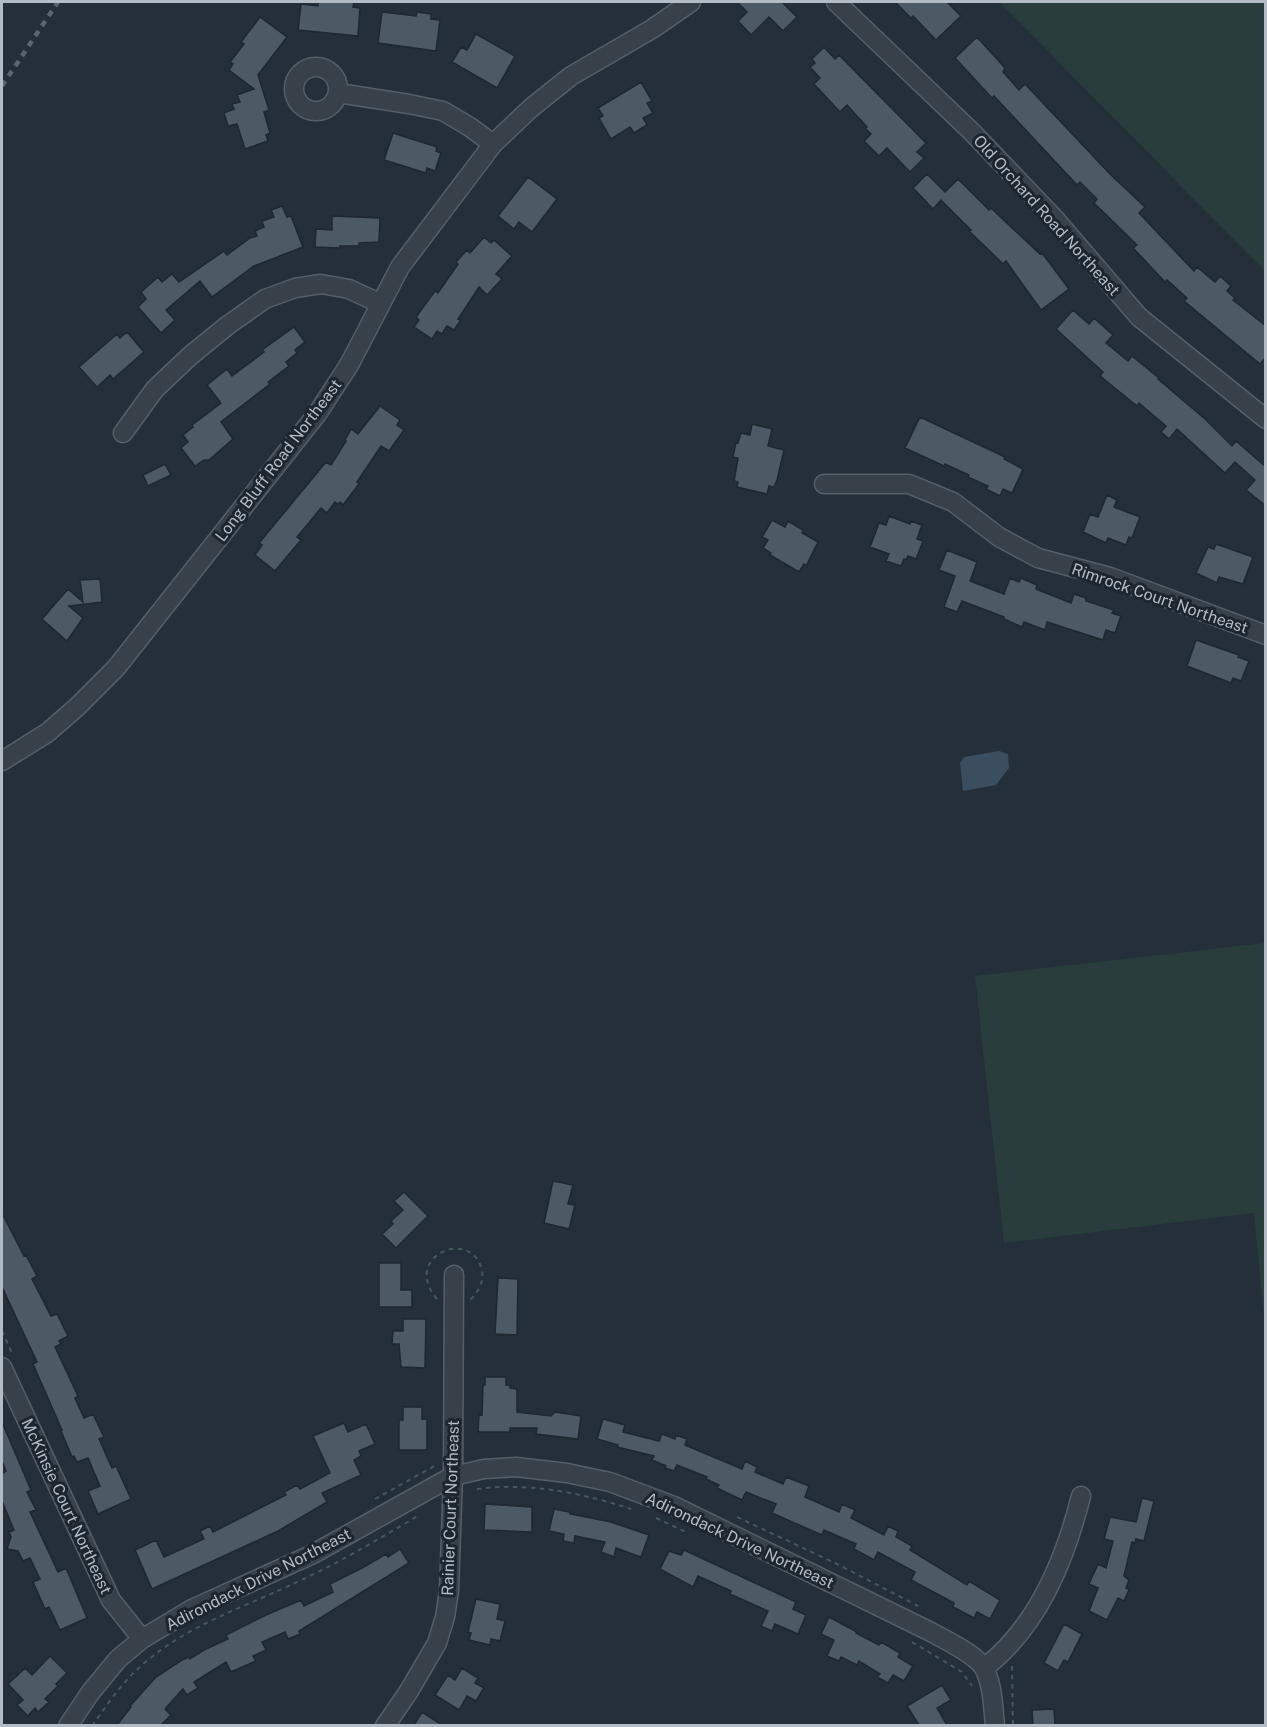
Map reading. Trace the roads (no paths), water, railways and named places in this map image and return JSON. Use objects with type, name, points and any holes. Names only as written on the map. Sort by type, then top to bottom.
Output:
[{"type":"street","name":"Long Bluff Road Northeast","points":[[2,761],[47,733],[116,668],[317,414],[349,365],[379,303],[400,267],[493,144],[531,108],[571,76],[652,29],[691,2]]},
{"type":"street","name":"Old Orchard Road Northeast","points":[[836,2],[972,132],[1046,210],[1139,317],[1266,419]]},
{"type":"street","points":[[338,93],[443,111],[493,144]]},
{"type":"street","points":[[123,433],[155,389],[172,372],[228,325],[265,299],[295,288],[321,284],[349,289],[379,303]]},
{"type":"street","name":"Rimrock Court Northeast","points":[[824,484],[909,484],[953,502],[999,537],[1038,558],[1110,577],[1266,635]]},
{"type":"street","name":"Rainier Court Northeast","points":[[384,1725],[409,1691],[437,1643],[445,1617],[449,1591],[448,1469],[454,1275]]},
{"type":"street","name":"McKinsie Court Northeast","points":[[2,1367],[111,1600],[142,1639]]},
{"type":"street","name":"Adirondack Drive Northeast","points":[[68,1725],[118,1659],[142,1639],[192,1609],[313,1554],[448,1469],[516,1467],[567,1473],[610,1482],[674,1506],[931,1632],[967,1653],[984,1668]]},
{"type":"street","points":[[995,1725],[993,1696],[984,1668],[1003,1653],[1052,1583],[1070,1538],[1080,1496]]},
{"type":"water","points":[[999,751],[1008,754],[1009,768],[996,785],[963,791],[960,763],[964,757]]},
{"type":"railway","points":[[2,86],[58,2]]}]
